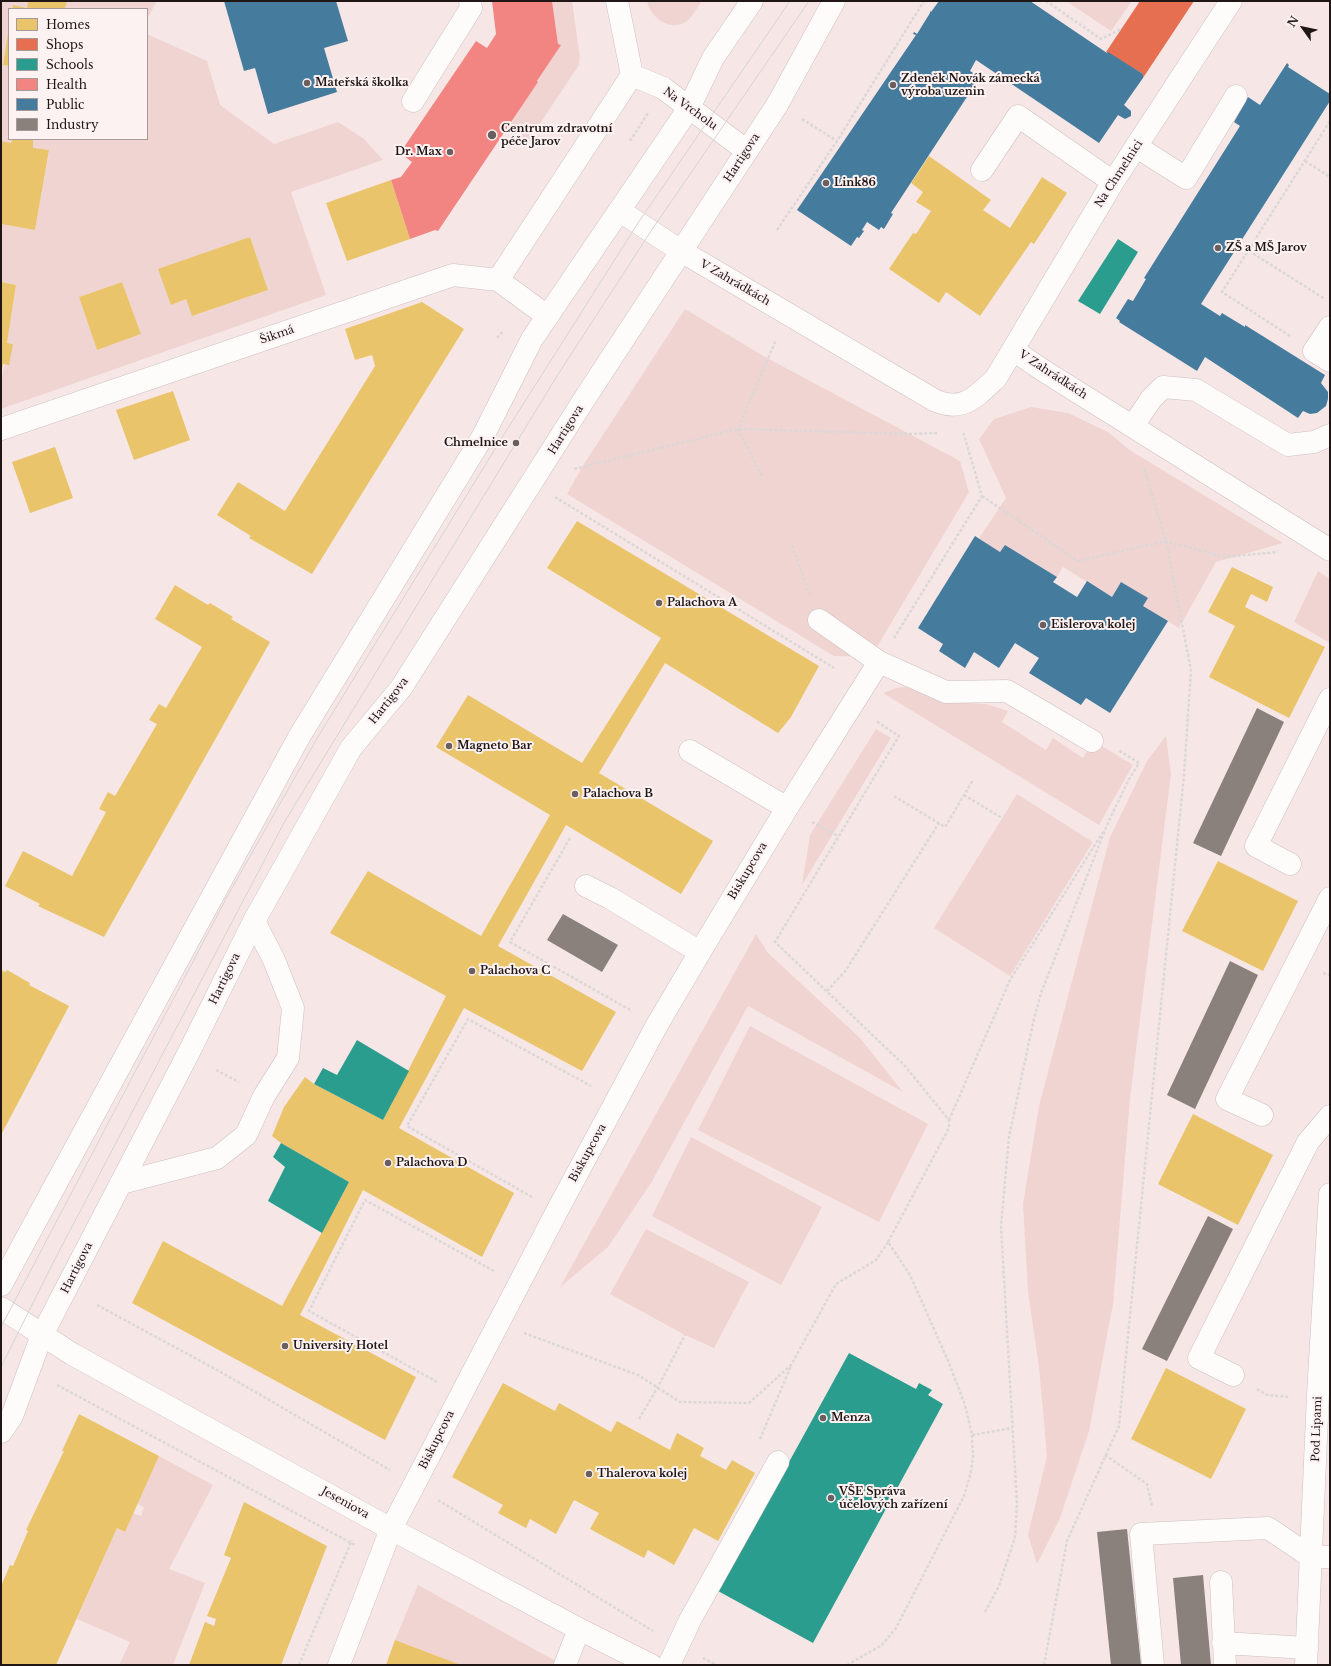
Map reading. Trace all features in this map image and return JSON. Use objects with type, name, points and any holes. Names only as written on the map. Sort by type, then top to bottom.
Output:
[{"type":"street","points":[[413,101],[471,8],[470,1]]},
{"type":"street","points":[[498,280],[632,75],[617,1]]},
{"type":"street","points":[[1,1285],[299,736],[483,436],[532,339],[689,108],[713,58],[752,1]]},
{"type":"street","name":"Hartigova","points":[[1,1432],[12,1416],[42,1335],[254,921],[351,748],[401,688],[587,395],[777,104],[834,1]]},
{"type":"street","name":"Na Chmelnici","points":[[1013,350],[1113,182],[1232,1]]},
{"type":"street","name":"Na Vrcholu","points":[[632,75],[664,88],[747,150]]},
{"type":"street","points":[[1137,147],[1186,178],[1236,96]]},
{"type":"street","points":[[982,170],[1018,116],[1113,182]]},
{"type":"street","name":"V Zahrádkách","points":[[620,211],[681,251],[790,314],[914,389],[942,404],[952,405],[977,397],[996,378],[1013,350],[1044,371],[1330,550]]},
{"type":"street","name":"Šikmá","points":[[1,429],[453,275],[498,280],[547,316]]},
{"type":"street","points":[[1322,356],[1330,328]]},
{"type":"street","points":[[1133,426],[1151,399],[1163,386],[1196,390],[1288,445],[1314,442],[1330,435]]},
{"type":"street","points":[[819,620],[879,662],[946,692],[1007,691],[1092,741]]},
{"type":"street","name":"Biskupcova","points":[[339,1665],[391,1529],[497,1324],[657,1025],[786,808],[879,662]]},
{"type":"street","points":[[1290,864],[1256,846],[1330,699]]},
{"type":"street","points":[[690,752],[786,808]]},
{"type":"street","points":[[586,886],[610,898],[700,952]]},
{"type":"street","points":[[1262,1115],[1227,1099],[1330,898]]},
{"type":"street","points":[[121,1183],[217,1158],[246,1135],[264,1096],[288,1058],[293,1008],[274,960],[254,921]]},
{"type":"street","points":[[1233,1375],[1199,1358],[1308,1142],[1330,1116]]},
{"type":"street","name":"Pod Lipami","points":[[1306,1657],[1321,1557],[1330,1194]]},
{"type":"street","name":"Jeseniova","points":[[1,1308],[72,1354],[391,1529],[579,1629],[651,1665]]},
{"type":"street","points":[[669,1665],[690,1620],[778,1462]]},
{"type":"street","points":[[1153,1665],[1141,1534],[1268,1528],[1321,1557]]},
{"type":"street","points":[[1221,1582],[1225,1665]]},
{"type":"street","points":[[565,1665],[579,1629]]},
{"type":"street","points":[[1223,1643],[1306,1657]]},
{"type":"path","points":[[777,230],[837,141],[924,1]]},
{"type":"path","points":[[1046,1],[1101,39],[1121,29]]},
{"type":"path","points":[[798,117],[837,141]]},
{"type":"path","points":[[1322,356],[1222,292],[1330,121]]},
{"type":"path","points":[[1305,161],[1330,177]]},
{"type":"path","points":[[1249,251],[1330,302]]},
{"type":"path","points":[[762,476],[738,429],[767,358],[790,314]]},
{"type":"path","points":[[569,470],[738,429],[909,434],[940,433]]},
{"type":"path","points":[[956,433],[963,432],[982,496],[1078,561],[1166,541],[1224,557],[1287,551],[1308,537]]},
{"type":"path","points":[[1044,1665],[1067,1541],[1119,1426],[1182,799],[1191,670],[1166,541],[1142,460]]},
{"type":"path","points":[[550,493],[863,686]]},
{"type":"path","points":[[879,662],[982,496]]},
{"type":"path","points":[[792,545],[819,620]]},
{"type":"path","points":[[852,705],[899,736],[775,942],[905,1066],[949,1120]]},
{"type":"path","points":[[985,1612],[998,1586],[1016,1532],[1017,1505],[1001,1226],[1009,1137],[1033,1023],[1041,993],[1107,825],[1128,781],[1139,764],[1098,738],[1092,741]]},
{"type":"path","points":[[894,796],[945,826],[973,780]]},
{"type":"path","points":[[964,795],[1002,818]]},
{"type":"path","points":[[827,991],[846,970],[939,823]]},
{"type":"path","points":[[760,1440],[791,1365],[836,1284],[876,1260],[888,1242],[949,1128],[949,1120],[1010,980],[1107,825]]},
{"type":"path","points":[[570,838],[510,942],[657,1025]]},
{"type":"path","points":[[557,1211],[407,1126],[468,1019],[617,1100]]},
{"type":"path","points":[[461,1394],[309,1311],[365,1200],[518,1285]]},
{"type":"path","points":[[848,1665],[882,1645],[896,1628],[964,1496],[971,1472],[972,1435],[965,1405],[949,1363],[910,1275],[888,1242]]},
{"type":"path","points":[[497,1324],[638,1375],[680,1402],[749,1403],[791,1365]]},
{"type":"path","points":[[639,1419],[658,1387],[685,1335]]},
{"type":"path","points":[[57,1385],[338,1535],[379,1560]]},
{"type":"path","points":[[1267,1395],[1294,1397]]},
{"type":"path","points":[[972,1435],[1012,1428]]},
{"type":"path","points":[[1105,1455],[1147,1484],[1153,1511]]},
{"type":"shaded area","points":[[1,1],[28,1],[27,8],[13,5],[12,8],[8,8],[8,34],[3,65],[8,66],[8,140],[12,140],[11,143],[1,141]]},
{"type":"shaded area","points":[[67,1],[157,1],[148,17],[148,8],[65,8]]},
{"type":"shaded area","points":[[552,1],[572,1],[580,58],[579,65],[527,143],[507,130],[560,45],[558,44]]},
{"type":"shaded area","points":[[647,1],[702,1],[687,21],[675,25],[662,22],[657,18],[652,13]]},
{"type":"shaded area","points":[[1066,1],[1132,1],[1111,31]]},
{"type":"shaded area","points":[[148,34],[207,61],[220,105],[274,144],[338,122],[364,139],[383,160],[291,192],[326,295],[1,409],[3,369],[13,344],[7,343],[16,285],[1,282],[1,224],[35,230],[49,151],[33,148],[33,140],[148,140]],"holes":[[[250,237],[268,290],[193,316],[186,299],[171,305],[212,251]],[[122,282],[141,334],[97,350],[79,297]]]},
{"type":"shaded area","points":[[685,309],[767,358],[960,461],[969,492],[871,657],[834,656],[567,494],[582,467]]},
{"type":"shaded area","points":[[1031,407],[1068,413],[1108,432],[1131,451],[1283,543],[1216,562],[1179,628],[1143,606],[1147,598],[1121,582],[1112,597],[1063,567],[1057,577],[1005,545],[1000,552],[979,538],[1006,498],[979,439],[994,419]]},
{"type":"shaded area","points":[[1318,571],[1330,579],[1330,643],[1294,622]]},
{"type":"shaded area","points":[[896,688],[915,688],[957,702],[986,704],[1008,711],[1002,722],[1046,750],[1053,738],[1083,758],[1094,741],[1133,765],[1099,825],[883,693]]},
{"type":"shaded area","points":[[876,729],[891,738],[802,885],[810,835]]},
{"type":"shaded area","points":[[1166,736],[1171,774],[1130,1098],[1113,1304],[1089,1431],[1060,1518],[1037,1564],[1028,1535],[1047,1456],[1039,1367],[1028,1292],[1023,1204],[1039,1106],[1110,837],[1147,761]]},
{"type":"shaded area","points":[[1017,794],[1093,842],[1010,976],[934,928]]},
{"type":"shaded area","points":[[756,934],[768,953],[860,1038],[903,1092],[748,1006],[651,1183],[608,1247],[560,1287]]},
{"type":"shaded area","points":[[750,1026],[928,1124],[879,1222],[698,1130]]},
{"type":"shaded area","points":[[691,1137],[822,1207],[781,1285],[652,1216]]},
{"type":"shaded area","points":[[646,1229],[749,1282],[714,1348],[685,1335],[610,1294]]},
{"type":"shaded area","points":[[159,1456],[213,1485],[169,1569],[205,1583],[173,1665],[119,1665],[130,1642],[77,1619],[117,1528],[125,1532],[133,1513],[141,1516],[144,1507],[137,1504]]},
{"type":"shaded area","points":[[418,1585],[563,1665],[461,1665],[395,1640]]},
{"type":"building: Homes","points":[[28,1],[67,1],[65,8],[27,8]]},
{"type":"building: Homes","points":[[13,5],[27,8],[12,8]]},
{"type":"building: Homes","points":[[8,33],[8,66],[3,65]]},
{"type":"building: Homes","points":[[12,140],[33,140],[33,148],[49,150],[35,230],[1,224],[1,141],[11,143]]},
{"type":"building: Homes","points":[[929,156],[991,200],[983,210],[1010,228],[1042,177],[1067,193],[1034,244],[1031,242],[980,316],[946,292],[939,303],[889,269],[913,233],[916,234],[931,211],[916,202],[923,192],[911,183]]},
{"type":"building: Homes","points":[[391,180],[410,239],[347,261],[326,203]]},
{"type":"building: Homes","points":[[250,237],[268,290],[192,316],[186,299],[171,305],[158,269]]},
{"type":"building: Homes","points":[[1,282],[16,285],[7,343],[13,344],[9,365],[3,364],[2,371]]},
{"type":"building: Homes","points":[[122,282],[141,334],[97,350],[79,297]]},
{"type":"building: Homes","points":[[422,302],[464,329],[312,574],[249,538],[251,536],[217,515],[238,482],[285,511],[375,366],[372,355],[355,360],[345,329]]},
{"type":"building: Homes","points":[[173,391],[190,440],[134,460],[116,410]]},
{"type":"building: Homes","points":[[55,447],[73,498],[30,513],[12,462]]},
{"type":"building: Homes","points":[[577,521],[819,666],[791,717],[778,733],[665,663],[599,773],[713,841],[681,894],[566,825],[498,946],[616,1012],[582,1071],[464,1008],[399,1128],[514,1193],[482,1257],[363,1190],[300,1315],[416,1377],[385,1440],[132,1303],[163,1241],[282,1306],[349,1182],[281,1143],[272,1136],[284,1107],[305,1077],[314,1084],[383,1120],[446,996],[330,933],[368,871],[481,936],[550,815],[436,747],[468,695],[582,763],[661,638],[547,568]]},
{"type":"building: Homes","points":[[1232,567],[1273,587],[1267,602],[1251,594],[1245,607],[1325,647],[1289,718],[1209,677],[1235,626],[1208,612]]},
{"type":"building: Homes","points":[[175,585],[208,605],[210,603],[233,617],[231,619],[270,642],[104,937],[38,906],[40,904],[5,886],[23,851],[72,876],[106,812],[99,809],[108,792],[115,796],[157,724],[149,720],[159,704],[166,708],[202,647],[155,619]]},
{"type":"building: Homes","points":[[1218,861],[1298,901],[1263,971],[1182,931]]},
{"type":"building: Homes","points":[[1,970],[5,972],[7,970],[30,983],[29,985],[69,1006],[1,1135]]},
{"type":"building: Homes","points":[[1193,1114],[1273,1155],[1238,1225],[1158,1184]]},
{"type":"building: Homes","points":[[1166,1368],[1246,1409],[1211,1479],[1131,1439]]},
{"type":"building: Homes","name":"Thalerova kolej","points":[[503,1383],[555,1411],[559,1403],[611,1432],[617,1421],[670,1450],[677,1433],[704,1448],[700,1456],[726,1470],[732,1460],[755,1473],[718,1541],[694,1528],[674,1565],[648,1550],[644,1558],[590,1529],[599,1513],[574,1500],[556,1534],[530,1519],[526,1528],[498,1513],[503,1505],[452,1477]]},
{"type":"building: Homes","points":[[79,1414],[159,1456],[125,1532],[117,1528],[56,1665],[1,1665],[1,1586],[10,1565],[13,1566],[28,1531],[26,1530],[64,1451],[62,1451]]},
{"type":"building: Homes","points":[[244,1502],[327,1546],[281,1665],[189,1665],[205,1622],[214,1626],[216,1619],[207,1616],[231,1558],[224,1555]]},
{"type":"building: Homes","points":[[395,1640],[461,1665],[386,1665]]},
{"type":"building: Shops","points":[[1140,1],[1194,1],[1143,78],[1143,74],[1106,52]]},
{"type":"building: Schools","points":[[1118,239],[1138,252],[1100,314],[1078,301]]},
{"type":"building: Schools","points":[[357,1040],[409,1071],[383,1120],[314,1084],[323,1068],[337,1075]]},
{"type":"building: Schools","points":[[281,1143],[349,1182],[322,1233],[268,1201],[285,1167],[273,1157]]},
{"type":"building: Schools","name":"VŠE Správa účelových zařízení","points":[[849,1353],[916,1389],[919,1383],[932,1390],[928,1395],[943,1404],[813,1643],[718,1591]]},
{"type":"building: Health","points":[[492,1],[552,1],[558,44],[561,45],[537,81],[538,82],[438,231],[435,230],[410,239],[391,180],[401,177],[412,162],[400,153],[476,41],[487,48],[496,34]]},
{"type":"building: Public","points":[[224,1],[336,1],[348,41],[324,48],[337,92],[268,114],[255,68],[244,71]]},
{"type":"building: Public","points":[[939,1],[1030,1],[1107,53],[1108,52],[1143,74],[1143,78],[1124,105],[1131,111],[1131,116],[1125,119],[1118,115],[1099,143],[976,60],[970,71],[980,77],[891,213],[893,214],[884,229],[881,227],[879,230],[867,222],[862,230],[864,231],[859,238],[857,237],[851,246],[797,210],[916,35],[913,34],[914,32],[917,34],[930,11],[931,12]]},
{"type":"building: Public","points":[[1287,63],[1289,65],[1288,67],[1330,94],[1330,101],[1201,304],[1220,316],[1222,313],[1245,327],[1245,325],[1325,375],[1321,383],[1328,392],[1326,406],[1317,413],[1310,414],[1303,411],[1298,418],[1205,357],[1197,371],[1119,322],[1120,321],[1116,318],[1128,299],[1133,301],[1146,279],[1144,278],[1240,126],[1234,122],[1248,97],[1260,105]]},
{"type":"building: Public","name":"Eislerova kolej","points":[[975,536],[1000,552],[1005,545],[1057,577],[1053,582],[1077,597],[1087,581],[1112,597],[1121,582],[1148,598],[1143,606],[1168,621],[1110,713],[1086,698],[1081,705],[1029,673],[1039,658],[1015,643],[999,668],[974,652],[965,668],[939,651],[943,644],[918,628]]},
{"type":"building: Industry","points":[[1257,708],[1284,722],[1221,856],[1193,843]]},
{"type":"building: Industry","points":[[563,914],[618,945],[602,972],[547,940]]},
{"type":"building: Industry","points":[[1230,961],[1258,975],[1195,1109],[1167,1095]]},
{"type":"building: Industry","points":[[1208,1216],[1233,1229],[1167,1361],[1142,1349]]},
{"type":"building: Industry","points":[[1127,1529],[1141,1665],[1111,1665],[1097,1532]]},
{"type":"building: Industry","points":[[1203,1575],[1211,1665],[1181,1665],[1173,1578]]},
{"type":"tram line","points":[[1,1327],[228,895],[319,735],[503,436],[638,223],[790,1]]},
{"type":"tram line","points":[[1,1367],[55,1259],[285,821],[557,376],[651,231],[809,1]]},
{"type":"place","name":"Mateřská školka","points":[[307,83]]},
{"type":"place","name":"Zdeněk Novák zámecká výroba uzenin","points":[[893,85]]},
{"type":"place","name":"Centrum zdravotní péče Jarov","points":[[492,135]]},
{"type":"place","name":"Dr. Max","points":[[450,152]]},
{"type":"place","name":"Link86","points":[[826,183]]},
{"type":"place","name":"ZŠ a MŠ Jarov","points":[[1218,248]]},
{"type":"place","name":"Chmelnice","points":[[516,443]]},
{"type":"place","name":"Palachova A","points":[[659,603]]},
{"type":"place","name":"Eislerova kolej","points":[[1043,625]]},
{"type":"place","name":"Magneto Bar","points":[[449,746]]},
{"type":"place","name":"Palachova B","points":[[575,794]]},
{"type":"place","name":"Palachova C","points":[[472,971]]},
{"type":"place","name":"Palachova D","points":[[388,1163]]},
{"type":"place","name":"University Hotel","points":[[285,1346]]},
{"type":"place","name":"Menza","points":[[823,1418]]},
{"type":"place","name":"Thalerova kolej","points":[[589,1474]]},
{"type":"place","name":"VŠE Správa účelových zařízení","points":[[831,1498]]}]
